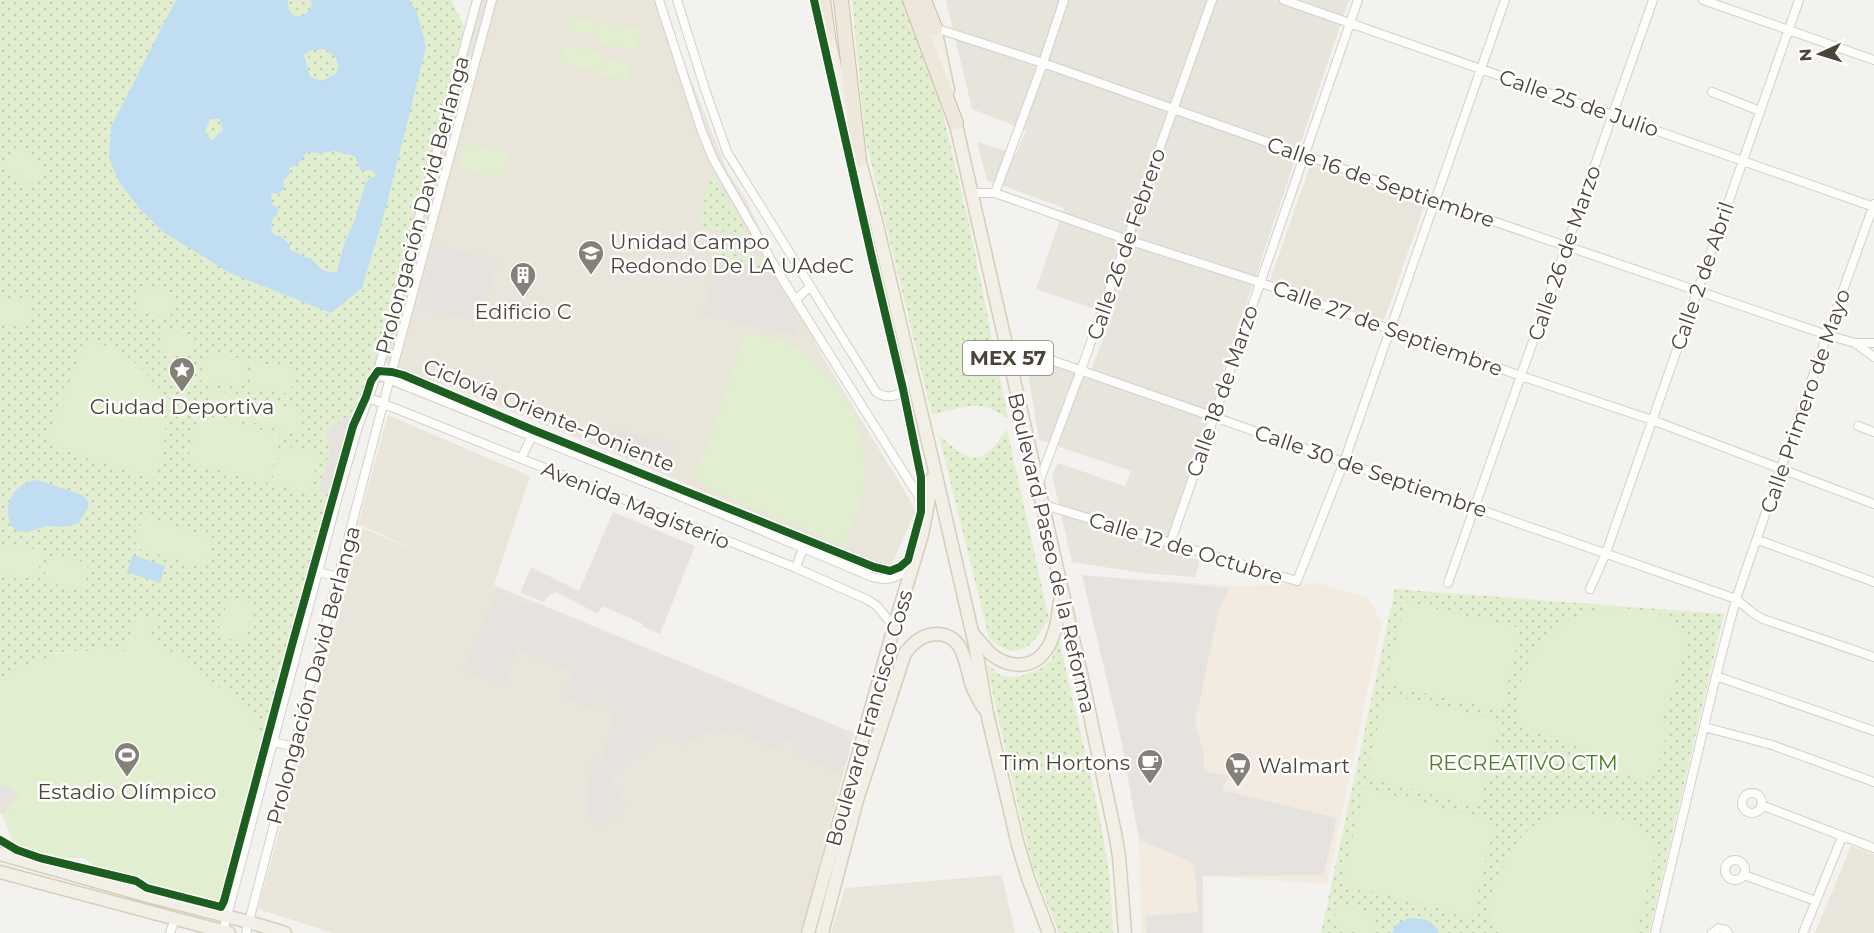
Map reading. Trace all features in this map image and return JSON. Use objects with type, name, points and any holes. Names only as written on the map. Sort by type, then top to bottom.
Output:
[{"type":"highway","points":[[823,0],[828,36]]},
{"type":"highway","points":[[841,0],[859,159]]},
{"type":"highway","points":[[910,0],[956,123]]},
{"type":"highway","name":"Boulevard Paseo de la Reforma","points":[[924,0],[935,28]]},
{"type":"main road","name":"Boulevard Paseo de la Reforma","points":[[935,28],[1115,833],[1125,933]]},
{"type":"main road","points":[[828,36],[851,132],[876,221],[934,467],[1018,844],[1028,879],[1049,933]]},
{"type":"main road","name":"Boulevard Francisco Coss","points":[[808,933],[894,627],[914,566],[927,514],[934,467]]},
{"type":"main road","points":[[972,633],[990,654],[1006,663],[1029,664],[1039,658],[1048,646],[1056,627],[1062,593]]},
{"type":"main road","name":"Boulevard Francisco Coss","points":[[822,933],[857,800],[905,653],[922,636],[944,634],[955,639],[963,651],[974,693],[987,713]]},
{"type":"main road","points":[[0,854],[227,916],[247,927],[285,933]]},
{"type":"main road","points":[[0,872],[226,932]]},
{"type":"street","name":"Prolongación David Berlanga","points":[[226,932],[227,916],[318,572],[358,427],[376,374],[477,0]]},
{"type":"street","name":"Prolongación David Berlanga","points":[[247,927],[383,404],[492,0]]},
{"type":"street","points":[[659,0],[713,159],[795,300],[921,500],[927,514]]},
{"type":"street","points":[[677,0],[727,152],[810,287],[876,392],[881,396],[897,393],[903,389],[910,371]]},
{"type":"street","points":[[972,193],[995,192],[1064,0]]},
{"type":"street","name":"Calle 26 de Febrero","points":[[1038,486],[1128,240],[1212,0]]},
{"type":"street","name":"Calle 25 de Julio","points":[[1284,0],[1874,206]]},
{"type":"street","name":"Calle 18 de Marzo","points":[[1170,544],[1358,0]]},
{"type":"street","points":[[1344,462],[1505,0]]},
{"type":"street","name":"Calle 26 de Marzo","points":[[1449,584],[1653,0]]},
{"type":"street","points":[[1703,0],[1874,60]]},
{"type":"street","name":"Calle 2 de Abril","points":[[1590,589],[1606,553],[1799,0]]},
{"type":"street","name":"Calle 16 de Septiembre","points":[[935,28],[1043,63],[1434,201],[1855,343]]},
{"type":"street","points":[[1712,92],[1760,111]]},
{"type":"street","points":[[713,159],[727,152]]},
{"type":"street","name":"Calle 27 de Septiembre","points":[[995,192],[1652,420],[1874,504]]},
{"type":"street","name":"Calle Primero de Mayo","points":[[1655,933],[1736,598],[1874,206]]},
{"type":"street","points":[[795,300],[810,287]]},
{"type":"street","points":[[1855,343],[1874,343]]},
{"type":"street","points":[[1855,343],[1874,357]]},
{"type":"street","name":"Calle 30 de Septiembre","points":[[1005,344],[1736,598]]},
{"type":"street","name":"Avenida Magisterio","points":[[376,374],[881,580],[899,576],[914,566]]},
{"type":"street","name":"Avenida Magisterio","points":[[369,398],[796,568],[868,600],[877,606],[894,627]]},
{"type":"street","points":[[1858,426],[1874,432]]},
{"type":"street","points":[[521,459],[532,436]]},
{"type":"street","name":"Calle 12 de Octubre","points":[[1041,504],[1297,581],[1344,462]]},
{"type":"street","points":[[1758,540],[1874,582]]},
{"type":"street","points":[[796,568],[803,548]]},
{"type":"street","points":[[318,572],[338,577]]},
{"type":"street","points":[[1736,598],[1763,619],[1874,657]]},
{"type":"street","points":[[1716,676],[1874,731]]},
{"type":"street","points":[[1704,727],[1772,745],[1874,782]]},
{"type":"street","points":[[273,742],[294,747]]},
{"type":"street","points":[[1761,805],[1874,848]]},
{"type":"street","points":[[1803,933],[1842,837]]},
{"type":"street","points":[[1744,875],[1816,901]]},
{"type":"street","points":[[170,933],[175,919]]},
{"type":"street","points":[[1712,933],[1723,928],[1728,933]]},
{"type":"shaded area","name":"Unidad Campo Redondo De LA UAdeC","points":[[473,0],[659,0],[728,172],[745,198],[821,354],[916,510],[889,570],[592,444],[376,360]]},
{"type":"shaded area","points":[[946,0],[1349,0],[1164,548],[1200,560],[1195,577],[1142,573],[1072,562],[1052,474],[1058,463],[1125,486],[1131,471],[1039,440],[1025,356],[1088,379],[1112,315],[1036,289],[1064,208],[987,180],[977,142],[1016,154],[1026,130],[972,109]]},
{"type":"shaded area","points":[[1311,164],[1424,207],[1384,320],[1270,280]]},
{"type":"shaded area","points":[[434,245],[498,259],[480,321],[418,309]]},
{"type":"shaded area","points":[[715,260],[772,271],[796,319],[793,318],[791,321],[798,330],[795,335],[703,315]]},
{"type":"shaded area","points":[[360,407],[332,494],[317,490],[322,481],[331,445],[324,434]]},
{"type":"shaded area","points":[[388,415],[530,476],[494,585],[854,733],[801,933],[333,933],[258,909],[362,528],[429,556],[358,524]]},
{"type":"shaded area","points":[[611,429],[678,443],[667,468],[592,444],[594,437],[607,439]]},
{"type":"shaded area","points":[[613,512],[695,546],[660,634],[602,606],[598,614],[556,592],[549,595],[544,602],[520,593],[531,567],[579,591]]},
{"type":"shaded area","name":"Walmart","points":[[1082,575],[1238,586],[1318,583],[1368,598],[1382,622],[1327,884],[1203,876],[1204,933],[1141,933],[1139,840],[1120,736]]},
{"type":"shaded area","points":[[1082,575],[1230,588],[1219,609],[1195,723],[1204,752],[1204,771],[1228,776],[1222,790],[1337,818],[1323,875],[1203,876],[1202,933],[1146,933],[1147,916],[1198,912],[1194,865],[1183,858],[1139,840],[1122,743]]},
{"type":"shaded area","points":[[498,591],[523,604],[538,603],[841,728],[851,743],[846,764],[837,772],[799,756],[789,739],[773,748],[732,729],[725,733],[717,729],[681,745],[664,737],[613,772],[611,783],[626,805],[621,814],[599,826],[586,812],[588,790],[585,787],[595,758],[602,760],[612,720],[607,708],[610,701],[606,700],[599,705],[600,711],[564,697],[573,673],[518,649],[502,687],[463,669]]},
{"type":"shaded area","points":[[0,785],[11,788],[19,795],[4,814],[0,813]]},
{"type":"shaded area","points":[[1851,846],[1874,854],[1874,933],[1815,933]]},
{"type":"shaded area","points":[[1002,875],[1015,933],[831,933],[845,888]]},
{"type":"green space","name":"Ciudad Deportiva","points":[[0,0],[451,0],[466,30],[376,360],[332,494],[263,741],[255,740],[253,713],[149,636],[154,620],[137,616],[126,652],[90,647],[89,651],[53,653],[53,659],[0,684]]},
{"type":"green space","points":[[852,0],[907,0],[936,83],[971,233],[1008,418],[991,409],[978,406],[932,415],[865,138]]},
{"type":"green space","points":[[570,17],[597,21],[594,36],[567,30]]},
{"type":"green space","points":[[599,21],[643,30],[635,51],[595,42]]},
{"type":"green space","points":[[564,45],[603,53],[599,71],[560,63]]},
{"type":"green space","points":[[604,59],[630,64],[627,81],[600,75]]},
{"type":"green space","points":[[464,143],[508,153],[502,178],[459,167]]},
{"type":"green space","points":[[19,147],[47,171],[32,188],[4,164]]},
{"type":"green space","points":[[711,172],[750,237],[699,226]]},
{"type":"green space","points":[[718,249],[764,260],[770,271],[716,259]]},
{"type":"green space","points":[[141,286],[175,293],[170,318],[136,311]]},
{"type":"green space","points":[[0,298],[30,301],[27,327],[0,324]]},
{"type":"green space","points":[[163,330],[195,335],[192,356],[159,351]]},
{"type":"green space","points":[[745,333],[777,338],[806,354],[838,388],[854,411],[863,446],[865,476],[861,506],[843,546],[708,488],[692,475],[708,446]]},
{"type":"green space","points":[[87,340],[104,345],[133,361],[145,372],[161,399],[165,416],[164,446],[153,479],[48,442],[63,397]]},
{"type":"green space","points":[[204,354],[248,359],[245,385],[201,381]]},
{"type":"green space","points":[[253,362],[294,369],[290,394],[249,387]]},
{"type":"green space","points":[[212,389],[254,400],[249,422],[206,410]]},
{"type":"green space","points":[[257,399],[304,412],[298,435],[251,422]]},
{"type":"green space","points":[[200,414],[281,435],[269,483],[187,462]]},
{"type":"green space","points":[[1007,429],[1049,619],[1032,643],[1013,651],[1003,648],[989,638],[939,436],[966,456],[974,457],[987,453]]},
{"type":"green space","points":[[283,445],[319,455],[309,493],[271,483]]},
{"type":"green space","points":[[147,518],[211,538],[212,544],[206,565],[200,567],[138,548],[135,542],[142,522]]},
{"type":"green space","points":[[0,545],[41,550],[38,579],[0,575]]},
{"type":"green space","points":[[47,558],[88,562],[85,588],[44,583]]},
{"type":"green space","name":"RECREATIVO CTM","points":[[1395,589],[1724,614],[1649,933],[1321,933]]},
{"type":"green space","points":[[229,596],[255,604],[243,643],[217,635]]},
{"type":"green space","points":[[1405,602],[1520,628],[1502,711],[1386,684]]},
{"type":"green space","points":[[1604,608],[1632,609],[1660,615],[1668,618],[1690,637],[1661,721],[1668,731],[1654,775],[1649,780],[1641,781],[1593,761],[1589,749],[1517,724],[1519,689],[1531,658],[1540,644],[1566,622],[1585,613]]},
{"type":"green space","name":"Estadio Olímpico","points":[[137,616],[155,620],[150,636],[254,713],[259,734],[256,740],[263,741],[220,905],[146,886],[146,879],[93,865],[84,858],[65,858],[15,846],[2,814],[0,814],[0,684],[31,663],[53,659],[53,653],[88,651],[90,647],[126,651]]},
{"type":"green space","points":[[1059,639],[1099,813],[1110,877],[1113,933],[1059,933],[1031,862],[986,664],[1002,676],[1018,677],[1040,669],[1051,661]]},
{"type":"green space","points":[[1386,694],[1500,720],[1480,806],[1366,778]]},
{"type":"green space","points":[[1364,788],[1495,821],[1472,917],[1342,884]]},
{"type":"green space","points":[[1567,811],[1624,820],[1643,831],[1656,848],[1637,933],[1504,933],[1497,930],[1490,914],[1489,903],[1494,885],[1511,853],[1523,835],[1533,826]]},
{"type":"green space","points":[[1338,904],[1377,915],[1372,933],[1362,933],[1332,925]]},
{"type":"water","points":[[176,0],[288,0],[289,10],[294,16],[298,16],[308,12],[312,3],[310,0],[409,0],[417,12],[426,47],[385,211],[362,288],[331,313],[230,273],[163,232],[139,208],[119,182],[109,158],[111,127]],"holes":[[[324,49],[334,56],[338,65],[336,74],[322,81],[310,77],[304,55],[312,50]],[[210,119],[220,119],[223,130],[212,141],[205,132]],[[335,151],[355,156],[361,171],[371,170],[376,175],[366,182],[354,222],[344,244],[337,272],[332,273],[322,269],[310,258],[290,250],[290,244],[280,236],[274,235],[271,229],[278,208],[272,205],[271,193],[278,194],[284,189],[283,181],[289,174],[289,168],[298,164],[307,152]]]},
{"type":"water","points":[[38,480],[82,495],[86,499],[88,506],[79,523],[63,527],[47,526],[27,532],[17,531],[11,526],[8,510],[12,496],[22,485]]},
{"type":"water","points":[[133,555],[165,566],[160,583],[127,572]]},
{"type":"water","points":[[1409,918],[1429,921],[1438,933],[1392,933],[1397,924]]},
{"type":"cycle path","name":"Ciclovía Oriente-Poniente","points":[[0,840],[17,850],[40,858],[136,881],[147,888],[221,907],[353,426],[371,381],[378,371],[403,375],[533,430],[874,567],[890,571],[900,567],[908,560],[921,512],[921,477],[814,0]]},
{"type":"place","name":"Unidad Campo Redondo De LA UAdeC","points":[[591,276]]},
{"type":"place","name":"Edificio C","points":[[523,298]]},
{"type":"place","name":"Ciudad Deportiva","points":[[182,393]]},
{"type":"place","name":"Estadio Olímpico","points":[[127,778]]},
{"type":"place","name":"Tim Hortons","points":[[1150,785]]},
{"type":"place","name":"Walmart","points":[[1238,788]]}]
